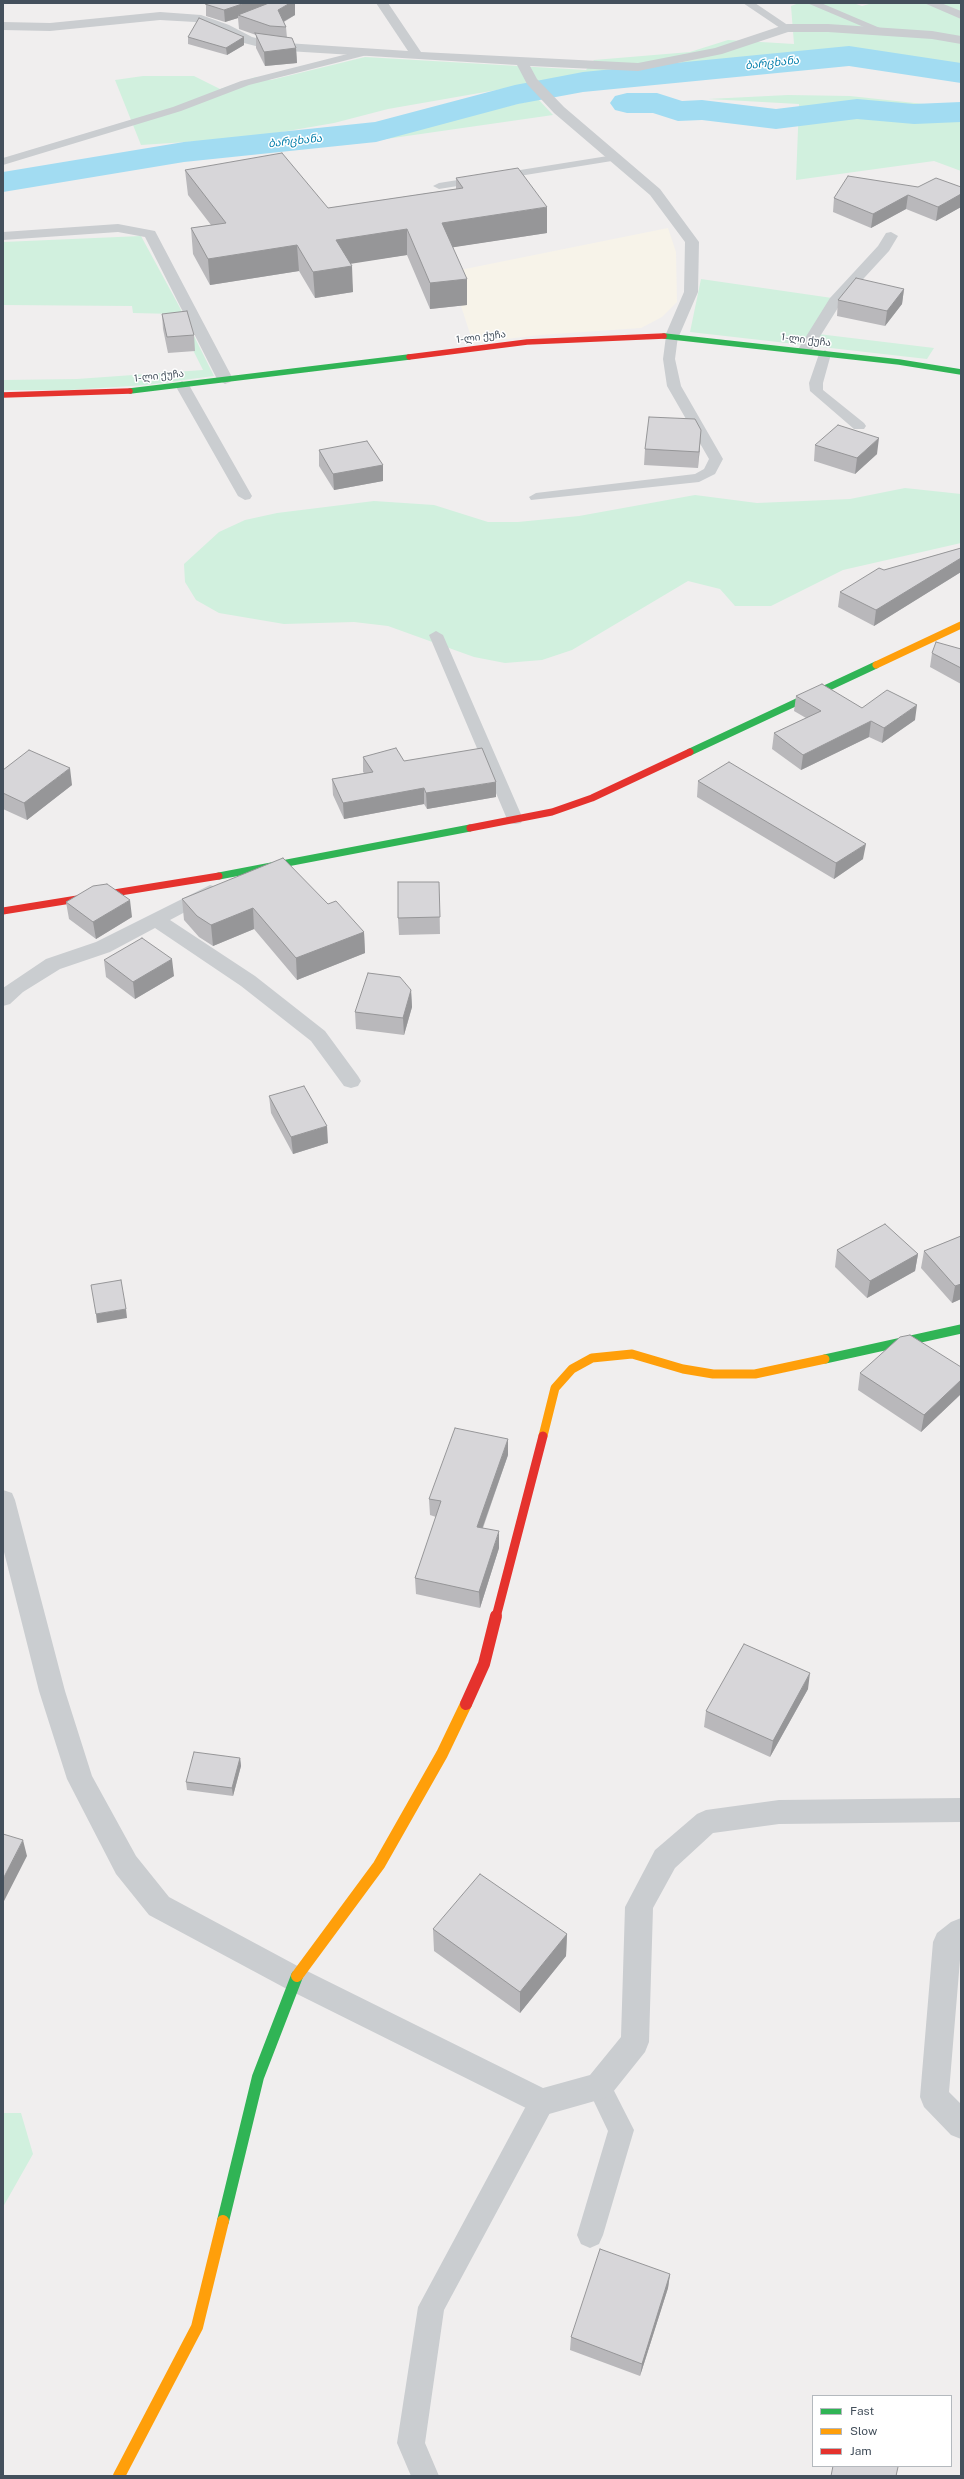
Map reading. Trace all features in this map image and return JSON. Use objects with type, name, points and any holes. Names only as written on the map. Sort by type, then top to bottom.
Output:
[{"type":"street","points":[[382,3],[418,56]]},
{"type":"street","points":[[930,3],[961,15]]},
{"type":"street","points":[[3,26],[50,27],[160,16],[197,18],[225,28],[248,40],[271,46],[522,62],[644,66],[718,51],[787,28],[828,28],[932,34],[961,40]]},
{"type":"street","points":[[225,28],[239,23]]},
{"type":"street","points":[[522,62],[531,81],[551,101],[614,158],[655,192],[692,242],[691,292],[672,336]]},
{"type":"street","points":[[3,236],[118,228],[150,234],[226,379]]},
{"type":"street","points":[[804,351],[835,302],[884,248],[891,236]]},
{"type":"street","name":"1-ლი ქუჩა","points":[[3,395],[77,394],[182,385],[527,342],[672,336],[804,351],[961,372]]},
{"type":"street","points":[[3,911],[254,870],[552,812],[592,798],[961,625]]},
{"type":"street","points":[[3,999],[16,987],[53,964],[103,946],[191,899],[254,870]]},
{"type":"street","points":[[155,919],[248,981],[318,1036],[350,1081]]},
{"type":"street","points":[[119,2476],[197,2327],[258,2077],[295,1979],[379,1865],[442,1754],[484,1664],[555,1388],[572,1369],[592,1358],[632,1354],[683,1369],[706,1373],[755,1374],[961,1329]]},
{"type":"street","points":[[3,1500],[52,1691],[80,1779],[126,1865],[159,1906],[295,1979],[542,2102],[599,2087],[636,2042],[639,1907],[665,1859],[706,1822],[779,1812],[961,1810]]},
{"type":"street","points":[[961,1931],[947,1942],[934,2097],[961,2125]]},
{"type":"lane","points":[[748,3],[787,28]]},
{"type":"lane","points":[[812,3],[882,31]]},
{"type":"lane","points":[[3,162],[177,109],[246,83],[367,52]]},
{"type":"lane","points":[[439,186],[614,158]]},
{"type":"lane","points":[[536,497],[699,478],[710,471],[716,459],[674,386],[669,359],[672,336]]},
{"type":"lane","points":[[825,354],[816,383],[817,391],[822,398],[859,426]]},
{"type":"lane","points":[[182,385],[246,496]]},
{"type":"lane","points":[[436,635],[516,819]]},
{"type":"lane","points":[[590,2235],[621,2130],[599,2087]]},
{"type":"lane","points":[[425,2476],[411,2443],[431,2307],[542,2102]]},
{"type":"shaded area","points":[[668,228],[676,252],[677,302],[662,317],[641,328],[540,335],[473,343],[450,272]]},
{"type":"green space","points":[[799,3],[853,3],[862,6],[873,3],[961,3],[961,67],[930,66],[898,58],[842,50],[804,52],[757,62],[571,77],[388,109],[334,123],[247,138],[141,145],[115,80],[143,76],[194,76],[220,89],[256,77],[271,80],[365,57],[586,70],[594,60],[690,52],[728,40],[794,44],[791,6]]},
{"type":"green space","points":[[788,95],[850,96],[961,108],[961,171],[934,161],[796,180],[799,104],[708,99]]},
{"type":"green space","points":[[538,99],[553,115],[372,141],[287,149],[386,135]]},
{"type":"green space","points":[[141,236],[179,306],[214,376],[146,385],[70,390],[3,390],[3,380],[77,379],[203,370],[175,314],[133,313],[132,306],[3,305],[3,242]]},
{"type":"green space","points":[[701,279],[832,298],[810,333],[934,348],[927,359],[690,332]]},
{"type":"green space","points":[[905,488],[961,494],[961,543],[843,570],[771,606],[735,606],[720,589],[688,581],[572,650],[542,660],[505,663],[474,657],[388,626],[354,622],[284,624],[219,613],[196,600],[185,582],[184,564],[219,532],[245,520],[277,513],[374,501],[434,505],[488,522],[518,522],[579,516],[695,495],[757,503],[850,499]]},
{"type":"green space","points":[[3,2113],[21,2113],[33,2154],[3,2207]]},
{"type":"building","points":[[245,3],[224,10],[205,4]]},
{"type":"building","points":[[269,3],[290,3],[278,10],[286,27],[270,26],[238,15]]},
{"type":"building","points":[[199,18],[244,37],[226,48],[188,37]]},
{"type":"building","points":[[255,33],[292,38],[296,48],[264,52]]},
{"type":"building","points":[[282,153],[328,208],[463,188],[456,178],[518,168],[547,207],[442,223],[467,279],[430,283],[407,229],[336,240],[352,266],[313,272],[297,245],[208,259],[191,228],[226,223],[185,170]]},
{"type":"building","points":[[848,176],[918,187],[936,178],[961,187],[961,194],[938,207],[908,195],[873,214],[834,198]]},
{"type":"building","points":[[856,278],[904,289],[887,311],[838,300]]},
{"type":"building","points":[[187,311],[194,335],[167,337],[162,314]]},
{"type":"building","points":[[649,417],[695,419],[701,430],[699,452],[645,449]]},
{"type":"building","points":[[838,425],[879,438],[857,458],[815,445]]},
{"type":"building","points":[[367,441],[383,465],[333,474],[319,450]]},
{"type":"building","points":[[961,548],[961,558],[876,610],[840,592],[879,568],[884,570]]},
{"type":"building","points":[[936,642],[961,649],[961,668],[932,653]]},
{"type":"building","points":[[822,684],[862,708],[887,690],[917,705],[884,728],[871,721],[803,755],[774,733],[821,711],[796,696]]},
{"type":"building","points":[[396,748],[404,761],[482,748],[496,782],[426,793],[424,788],[343,803],[332,779],[373,772],[363,757]]},
{"type":"building","points":[[29,750],[70,768],[24,803],[3,793],[3,770]]},
{"type":"building","points":[[729,762],[866,844],[836,863],[698,781]]},
{"type":"building","points":[[283,858],[328,904],[336,901],[364,932],[296,958],[253,908],[211,925],[197,916],[182,899]]},
{"type":"building","points":[[398,882],[439,882],[440,917],[398,918]]},
{"type":"building","points":[[107,884],[130,900],[93,922],[66,902],[93,886]]},
{"type":"building","points":[[142,938],[172,959],[133,982],[104,960]]},
{"type":"building","points":[[368,973],[400,977],[411,990],[403,1018],[355,1012]]},
{"type":"building","points":[[304,1086],[327,1126],[291,1137],[269,1096]]},
{"type":"building","points":[[885,1224],[918,1254],[870,1281],[837,1250]]},
{"type":"building","points":[[961,1236],[961,1284],[955,1286],[924,1251]]},
{"type":"building","points":[[121,1280],[126,1309],[96,1314],[91,1285]]},
{"type":"building","points":[[910,1335],[961,1367],[961,1380],[924,1415],[860,1373],[900,1337]]},
{"type":"building","points":[[455,1428],[508,1439],[477,1527],[499,1531],[479,1592],[415,1578],[441,1501],[429,1499]]},
{"type":"building","points":[[744,1644],[810,1673],[773,1741],[706,1711]]},
{"type":"building","points":[[194,1752],[240,1758],[232,1788],[186,1782]]},
{"type":"building","points":[[3,1834],[23,1840],[3,1879]]},
{"type":"building","points":[[480,1874],[567,1934],[520,1992],[433,1929]]},
{"type":"building","points":[[600,2249],[670,2274],[642,2364],[571,2337]]},
{"type":"building","points":[[833,2467],[898,2467],[896,2476],[831,2476]]},
{"type":"waterway","name":"ბარცხანა","points":[[3,182],[184,152],[376,132],[515,95],[583,82],[849,56],[961,73]]},
{"type":"waterway","name":"ბარცხანა","points":[[627,103],[657,103],[678,111],[702,110],[776,119],[857,109],[914,114],[961,112]]},
{"type":"traffic: fast","points":[[664,336],[899,362],[961,372]]},
{"type":"traffic: fast","points":[[130,391],[409,357]]},
{"type":"traffic: fast","points":[[690,752],[876,665]]},
{"type":"traffic: fast","points":[[219,876],[470,828]]},
{"type":"traffic: fast","points":[[825,1359],[961,1329]]},
{"type":"traffic: fast","points":[[223,2221],[258,2077],[297,1976]]},
{"type":"traffic: slow","points":[[876,665],[961,625]]},
{"type":"traffic: slow","points":[[543,1436],[555,1388],[572,1369],[592,1358],[632,1354],[683,1369],[713,1374],[755,1374],[825,1359]]},
{"type":"traffic: slow","points":[[297,1976],[379,1865],[442,1754],[466,1704]]},
{"type":"traffic: slow","points":[[119,2476],[197,2327],[223,2221]]},
{"type":"traffic: jam","points":[[409,357],[527,342],[664,336]]},
{"type":"traffic: jam","points":[[3,395],[130,391]]},
{"type":"traffic: jam","points":[[470,828],[552,812],[592,798],[690,752]]},
{"type":"traffic: jam","points":[[3,911],[219,876]]},
{"type":"traffic: jam","points":[[466,1704],[484,1664],[543,1436]]}]
